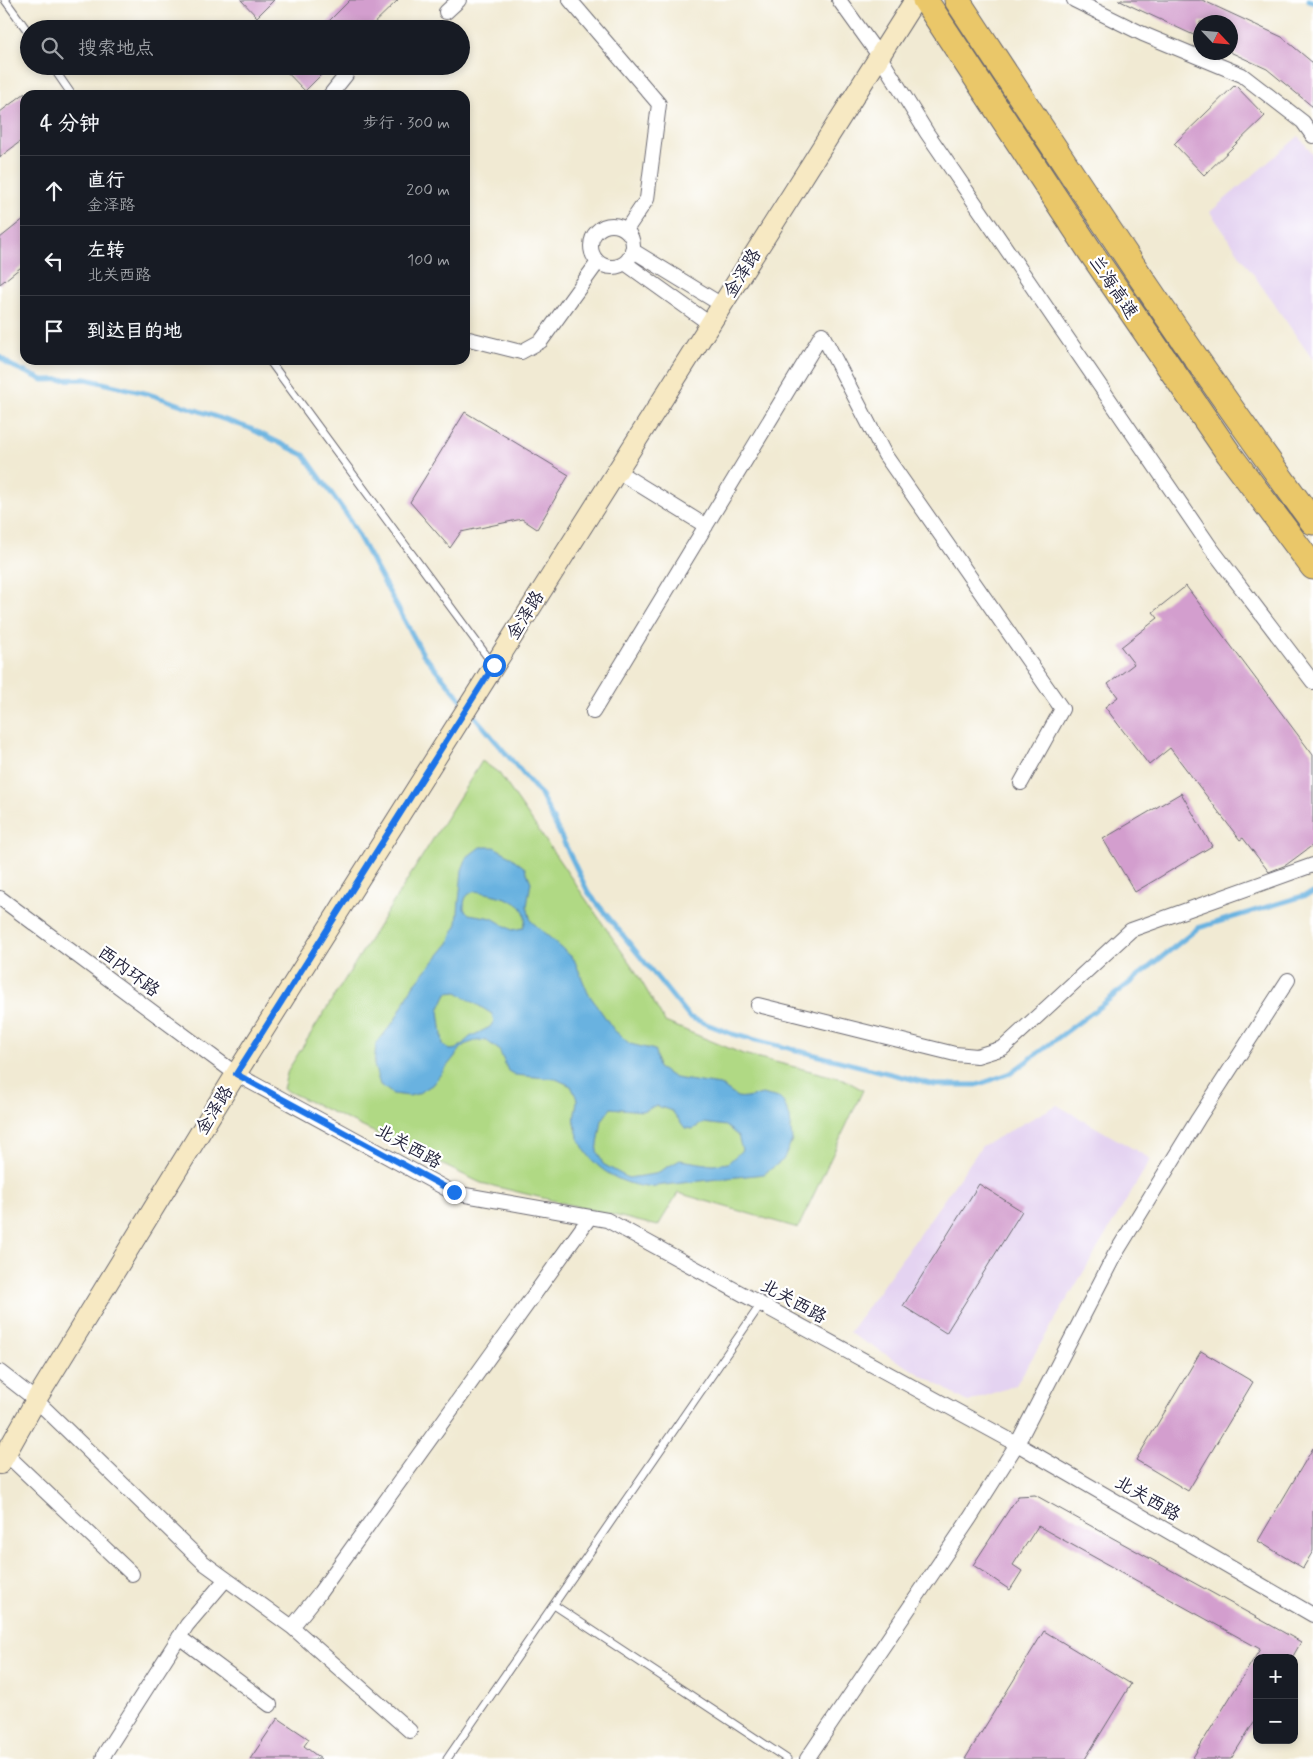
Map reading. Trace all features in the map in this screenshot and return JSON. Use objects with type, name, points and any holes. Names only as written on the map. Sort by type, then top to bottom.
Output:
[{"type":"highway","name":"兰海高速","points":[[957,0],[1112,236],[1251,438],[1313,522]]},
{"type":"highway","name":"兰海高速","points":[[924,4],[1229,454],[1313,567]]},
{"type":"main road","name":"金泽路","points":[[3,1459],[36,1400],[236,1074],[458,721],[880,57],[924,4]]},
{"type":"street","points":[[446,12],[458,0]]},
{"type":"street","points":[[570,0],[659,104],[647,199],[626,230]]},
{"type":"street","points":[[839,0],[880,57],[928,134],[1211,548],[1313,682]]},
{"type":"street","points":[[1074,0],[1143,34],[1242,75],[1303,122],[1313,136]]},
{"type":"street","points":[[334,90],[346,75]]},
{"type":"street","points":[[605,226],[619,226],[626,230],[633,243],[632,250],[630,257],[625,263],[611,268],[604,266],[593,257],[591,242],[593,235],[605,226]]},
{"type":"street","points":[[632,250],[722,305]]},
{"type":"street","points":[[470,339],[522,352],[541,340],[598,262]]},
{"type":"street","points":[[625,263],[710,324]]},
{"type":"street","points":[[593,712],[822,334],[885,455],[1062,709],[1021,783]]},
{"type":"street","points":[[618,470],[706,526]]},
{"type":"street","points":[[758,1005],[954,1054],[977,1056],[1003,1048],[1131,930],[1313,865]]},
{"type":"street","name":"西内环路","points":[[0,898],[236,1074]]},
{"type":"street","points":[[807,1759],[970,1518],[1017,1444],[1114,1256],[1198,1119],[1288,980]]},
{"type":"street","name":"北关西路","points":[[236,1074],[454,1192],[608,1220],[1017,1444],[1313,1615]]},
{"type":"street","points":[[292,1627],[318,1595],[590,1217]]},
{"type":"street","points":[[0,1372],[36,1400],[204,1563],[292,1627],[410,1731]]},
{"type":"street","points":[[3,1459],[132,1574]]},
{"type":"street","points":[[103,1759],[187,1624],[226,1579]]},
{"type":"street","points":[[179,1637],[270,1705]]},
{"type":"lane","points":[[5,0],[20,21]]},
{"type":"lane","points":[[58,75],[69,90]]},
{"type":"lane","points":[[273,365],[494,665]]},
{"type":"lane","points":[[447,1759],[761,1304]]},
{"type":"lane","points":[[554,1605],[788,1759]]},
{"type":"shaded area","points":[[1299,136],[1313,155],[1313,360],[1210,212]]},
{"type":"shaded area","points":[[1057,1105],[1151,1159],[1016,1385],[968,1402],[849,1333],[982,1146]]},
{"type":"green space","points":[[482,761],[499,773],[636,972],[665,1022],[743,1054],[843,1079],[863,1090],[798,1228],[678,1193],[658,1226],[481,1183],[283,1089],[288,1070]]},
{"type":"water","points":[[480,847],[494,847],[525,868],[531,882],[527,906],[531,921],[574,959],[588,993],[614,1030],[630,1044],[655,1050],[658,1068],[675,1078],[720,1085],[737,1097],[747,1098],[762,1094],[779,1098],[784,1103],[790,1117],[792,1140],[783,1160],[764,1174],[646,1187],[621,1180],[600,1167],[591,1158],[578,1137],[574,1118],[577,1100],[571,1086],[556,1079],[515,1075],[508,1071],[499,1050],[487,1041],[478,1040],[464,1045],[432,1085],[417,1094],[409,1096],[393,1094],[380,1085],[374,1065],[376,1044],[395,1020],[413,986],[449,943],[457,923],[462,870],[467,857]],"holes":[[[475,891],[505,898],[519,905],[525,918],[523,928],[512,930],[492,918],[469,914],[464,909],[465,900],[469,894]],[[457,992],[492,1014],[494,1021],[490,1027],[470,1037],[457,1049],[449,1050],[443,1044],[439,1010],[447,993]],[[657,1106],[672,1111],[685,1128],[693,1129],[703,1123],[726,1126],[738,1136],[742,1150],[728,1163],[713,1165],[680,1160],[655,1174],[628,1178],[603,1164],[597,1151],[602,1120],[611,1108],[642,1111]]]},
{"type":"building","points":[[241,0],[274,0],[257,17]]},
{"type":"building","points":[[350,0],[398,0],[377,20],[330,20]]},
{"type":"building","points":[[1118,0],[1202,0],[1234,15],[1193,15],[1193,35]]},
{"type":"building","points":[[1238,17],[1282,37],[1313,63],[1313,107],[1267,69],[1238,56]]},
{"type":"building","points":[[290,75],[321,75],[306,90]]},
{"type":"building","points":[[1235,85],[1265,116],[1204,175],[1174,144]]},
{"type":"building","points":[[20,97],[20,142],[0,157],[0,112]]},
{"type":"building","points":[[20,222],[20,268],[0,284],[0,238]]},
{"type":"building","points":[[465,412],[569,475],[537,529],[522,519],[461,532],[450,548],[410,502]]},
{"type":"building","points":[[1186,586],[1313,755],[1313,845],[1286,865],[1269,872],[1243,838],[1240,840],[1170,748],[1149,765],[1105,707],[1118,697],[1108,684],[1134,664],[1121,647],[1158,618],[1153,612]]},
{"type":"building","points":[[1181,793],[1212,846],[1135,892],[1103,839]]},
{"type":"building","points":[[979,1184],[1022,1211],[946,1333],[903,1306]]},
{"type":"building","points":[[1201,1351],[1253,1382],[1188,1491],[1136,1460]]},
{"type":"building","points":[[1313,1448],[1313,1551],[1303,1568],[1258,1541]]},
{"type":"building","points":[[1035,1495],[1301,1642],[1294,1654],[1257,1654],[1260,1649],[1038,1526],[1013,1565],[1022,1571],[1010,1590],[973,1565],[1018,1496]]},
{"type":"building","points":[[1044,1631],[1131,1684],[1085,1759],[965,1759]]},
{"type":"building","points":[[1253,1660],[1253,1723],[1231,1759],[1192,1759]]},
{"type":"building","points":[[278,1718],[309,1739],[304,1746],[321,1759],[250,1759]]},
{"type":"waterway","points":[[1309,0],[1313,2]]},
{"type":"waterway","points":[[0,357],[10,365],[43,380],[86,379],[149,394],[249,428],[304,455],[347,515],[423,654],[465,704]]},
{"type":"waterway","points":[[470,711],[541,795],[588,892],[689,1017],[732,1034],[935,1085],[977,1085],[1011,1073],[1102,1005],[1198,928],[1313,893]]},
{"type":"route","points":[[454,1192],[236,1074],[494,665]]}]
